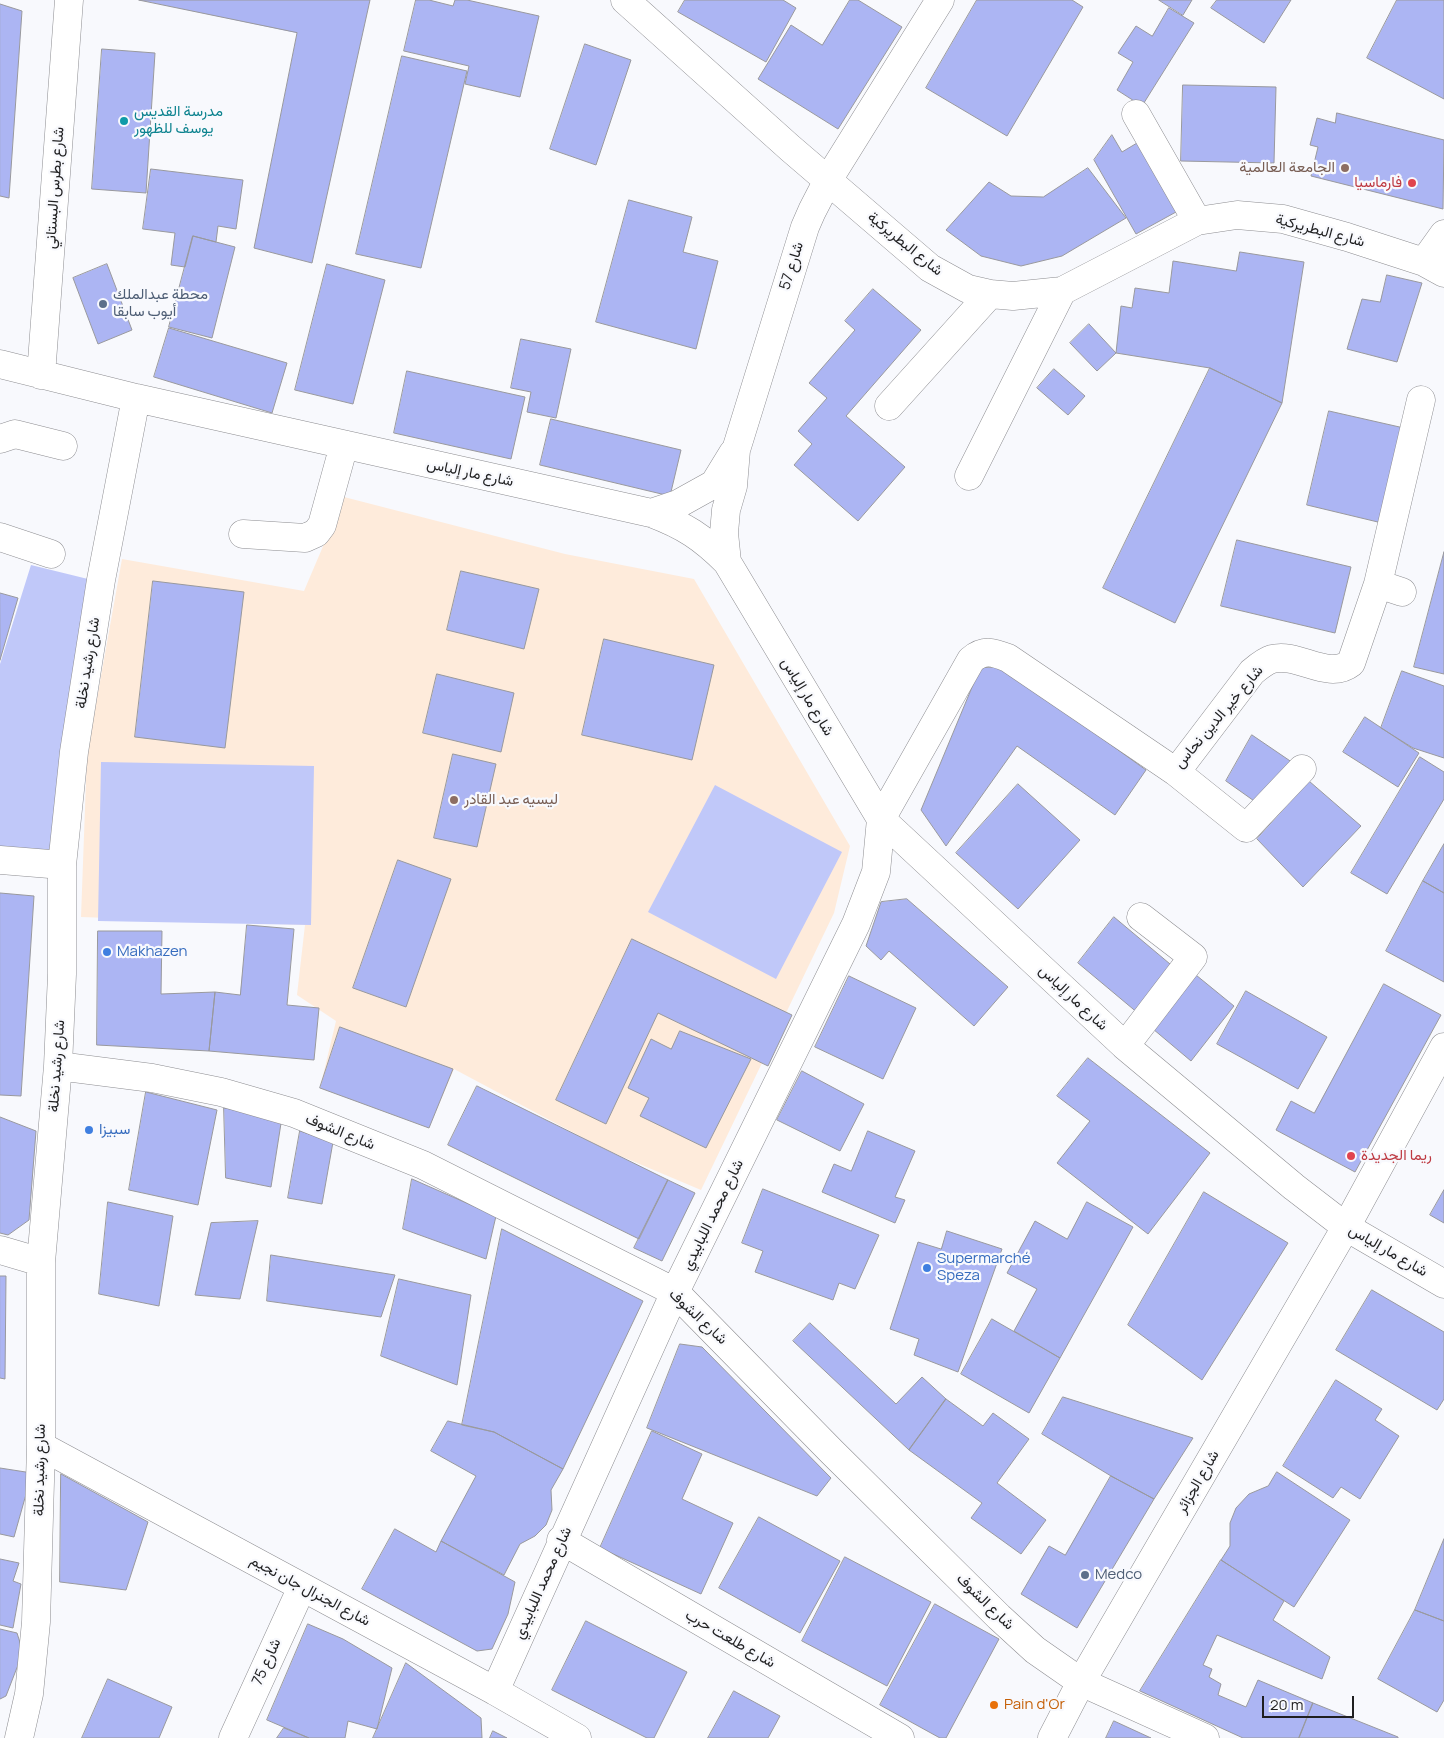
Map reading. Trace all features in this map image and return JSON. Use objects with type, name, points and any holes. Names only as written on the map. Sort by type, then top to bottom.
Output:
[{"type":"street","name":"شارع بطرس البستاني","points":[[41,375],[69,0]]},
{"type":"street","name":"شارع البطريركية","points":[[625,0],[930,268],[968,289],[990,294],[1013,296],[1062,291],[1197,221],[1237,215],[1283,219],[1347,236],[1434,268]]},
{"type":"street","name":"شارع 57","points":[[727,562],[724,533],[736,450],[805,226],[828,180],[940,0]]},
{"type":"street","points":[[1136,114],[1197,221]]},
{"type":"street","points":[[1434,268],[1444,234]]},
{"type":"street","points":[[968,476],[1062,291]]},
{"type":"street","points":[[889,406],[990,294]]},
{"type":"street","name":"شارع مار إلياس","points":[[0,364],[136,398],[651,513],[675,522],[704,539],[727,562],[881,819],[1125,1046],[1294,1187],[1346,1227],[1444,1284]]},
{"type":"street","name":"شارع رشيد نخلة","points":[[19,1738],[29,1694],[36,1622],[42,1446],[41,1262],[58,1066],[62,974],[62,865],[74,752],[101,580],[136,398]]},
{"type":"street","name":"شارع خير الدين نحاس","points":[[881,819],[971,660],[983,652],[992,652],[1008,658],[1176,772],[1252,672],[1266,662],[1284,658],[1334,670],[1343,669],[1351,663],[1390,588],[1421,400]]},
{"type":"street","points":[[0,439],[15,434],[63,446]]},
{"type":"street","points":[[244,534],[305,538],[316,533],[322,525],[344,445]]},
{"type":"street","points":[[651,513],[678,504],[714,484],[720,471],[736,450]]},
{"type":"street","points":[[0,537],[52,554]]},
{"type":"street","points":[[1176,772],[1246,828],[1302,769]]},
{"type":"street","name":"شارع محمد اللبابيدي","points":[[495,1691],[561,1540],[675,1292],[856,924],[876,872],[881,819]]},
{"type":"street","points":[[0,860],[62,865]]},
{"type":"street","points":[[1125,1046],[1193,957],[1140,917]]},
{"type":"street","name":"شارع الجزائر","points":[[1052,1738],[1081,1682],[1346,1227],[1444,1048]]},
{"type":"street","name":"شارع الشوف","points":[[58,1066],[152,1078],[255,1101],[294,1113],[423,1164],[675,1292],[832,1452],[999,1617],[1036,1650],[1081,1682],[1205,1738]]},
{"type":"street","points":[[0,1250],[41,1262]]},
{"type":"street","name":"شارع الجنرال جان نجيم","points":[[42,1446],[495,1691],[577,1738]]},
{"type":"street","name":"شارع طلعت حرب","points":[[561,1540],[900,1738]]},
{"type":"street","name":"شارع 75","points":[[233,1738],[302,1587]]},
{"type":"shaded area","name":"لیسیه عبد القادر","points":[[344,497],[565,554],[694,579],[850,846],[834,913],[701,1190],[604,1149],[454,1069],[429,1128],[320,1088],[336,1021],[297,995],[305,925],[81,917],[87,754],[122,559],[304,591]]},
{"type":"shaded area","points":[[31,565],[92,580],[55,858],[0,854],[0,664]]},
{"type":"shaded area","points":[[101,762],[314,766],[311,925],[98,921]]},
{"type":"shaded area","points":[[715,785],[842,852],[776,979],[648,912]]},
{"type":"building","points":[[139,0],[370,0],[312,263],[254,248],[297,33]]},
{"type":"building","points":[[416,0],[429,0],[453,6],[455,0],[467,0],[539,16],[520,97],[465,84],[469,66],[404,51]]},
{"type":"building","points":[[685,0],[783,0],[796,8],[766,62],[678,12]]},
{"type":"building","points":[[850,0],[858,0],[902,27],[838,129],[758,79],[791,25],[822,45]]},
{"type":"building","points":[[977,0],[1072,0],[1083,7],[1007,136],[926,88]]},
{"type":"building","points":[[1159,0],[1192,0],[1183,15]]},
{"type":"building","points":[[1217,0],[1291,0],[1264,43],[1211,8]]},
{"type":"building","points":[[1397,0],[1444,0],[1444,99],[1367,58]]},
{"type":"building","points":[[0,4],[22,11],[9,198],[0,196]]},
{"type":"building","points":[[1169,8],[1194,23],[1142,106],[1117,90],[1133,62],[1118,53],[1136,26],[1152,36]]},
{"type":"building","points":[[585,44],[631,60],[596,165],[550,149]]},
{"type":"building","name":"مدرسة القديس يوسف للظهور","points":[[102,49],[155,53],[146,193],[92,189]]},
{"type":"building","points":[[402,56],[467,71],[421,268],[356,254]]},
{"type":"building","points":[[1183,85],[1276,87],[1274,163],[1181,161]]},
{"type":"building","points":[[1337,113],[1444,140],[1443,209],[1311,176],[1318,147],[1310,145],[1317,118],[1335,123]]},
{"type":"building","points":[[1112,135],[1122,152],[1137,143],[1176,212],[1136,234],[1094,160]]},
{"type":"building","points":[[1088,168],[1126,218],[1062,256],[1021,266],[981,256],[946,230],[989,182],[1011,196],[1043,197]]},
{"type":"building","points":[[151,169],[243,180],[236,229],[218,226],[216,242],[193,236],[185,267],[171,265],[175,233],[143,229]]},
{"type":"building","points":[[629,200],[692,217],[683,252],[718,261],[696,349],[596,322]]},
{"type":"building","points":[[193,236],[235,247],[212,338],[169,327]]},
{"type":"building","points":[[1240,252],[1304,262],[1282,403],[1210,368],[1116,353],[1121,306],[1132,308],[1135,288],[1169,293],[1173,261],[1236,271]]},
{"type":"building","name":"محطة عبدالملك أيوب سابقا","points":[[107,264],[132,330],[98,344],[73,278]]},
{"type":"building","points":[[327,264],[385,280],[353,404],[295,390]]},
{"type":"building","points":[[1387,275],[1422,283],[1397,362],[1347,349],[1362,299],[1380,302]]},
{"type":"building","points":[[873,289],[921,330],[846,416],[905,467],[858,521],[794,465],[812,444],[798,431],[827,398],[809,383],[855,330],[845,321]]},
{"type":"building","points":[[1089,324],[1116,353],[1097,371],[1070,343]]},
{"type":"building","points":[[169,328],[287,363],[272,413],[154,377]]},
{"type":"building","points":[[521,339],[571,349],[556,418],[527,412],[531,392],[511,388]]},
{"type":"building","points":[[1210,368],[1282,403],[1175,623],[1103,588]]},
{"type":"building","points":[[1054,369],[1085,396],[1068,415],[1037,388]]},
{"type":"building","points":[[407,371],[525,397],[511,459],[394,433]]},
{"type":"building","points":[[1329,411],[1404,428],[1382,523],[1307,505]]},
{"type":"building","points":[[551,419],[681,450],[670,496],[540,465]]},
{"type":"building","points":[[1237,540],[1351,567],[1335,633],[1221,606]]},
{"type":"building","points":[[1444,552],[1444,674],[1414,667]]},
{"type":"building","points":[[461,571],[539,589],[524,649],[447,630]]},
{"type":"building","points":[[153,581],[244,592],[225,748],[135,737]]},
{"type":"building","points":[[0,593],[18,598],[0,660]]},
{"type":"building","points":[[604,639],[714,665],[692,760],[582,735]]},
{"type":"building","points":[[1003,667],[1146,770],[1115,815],[1017,746],[946,846],[921,810],[980,668]]},
{"type":"building","points":[[1402,671],[1444,686],[1444,758],[1413,748],[1381,728]]},
{"type":"building","points":[[437,674],[514,693],[501,752],[423,733]]},
{"type":"building","points":[[1365,717],[1419,753],[1398,787],[1343,752]]},
{"type":"building","points":[[1252,735],[1302,769],[1264,808],[1226,781]]},
{"type":"building","points":[[453,754],[496,764],[477,847],[434,838]]},
{"type":"building","points":[[1420,757],[1444,772],[1444,799],[1387,894],[1351,873]]},
{"type":"building","points":[[1309,781],[1361,826],[1303,887],[1257,839]]},
{"type":"building","points":[[1018,784],[1080,840],[1018,909],[956,853]]},
{"type":"building","points":[[1444,844],[1444,893],[1423,881]]},
{"type":"building","points":[[398,860],[451,879],[406,1007],[353,988]]},
{"type":"building","points":[[1423,881],[1444,893],[1444,982],[1386,951]]},
{"type":"building","points":[[0,893],[34,896],[21,1096],[0,1095]]},
{"type":"building","points":[[907,899],[1008,987],[974,1026],[889,951],[881,960],[866,946],[881,902]]},
{"type":"building","points":[[1114,917],[1176,969],[1139,1014],[1078,963]]},
{"type":"building","points":[[247,925],[294,929],[287,1005],[319,1008],[314,1060],[209,1051],[215,992],[240,995]]},
{"type":"building","points":[[98,931],[162,931],[161,994],[215,992],[209,1051],[97,1045]]},
{"type":"building","points":[[632,939],[792,1015],[768,1066],[658,1013],[606,1124],[556,1100]]},
{"type":"building","points":[[1196,975],[1234,1006],[1191,1061],[1153,1029]]},
{"type":"building","points":[[849,976],[916,1008],[883,1079],[815,1047]]},
{"type":"building","points":[[1384,984],[1441,1015],[1355,1172],[1276,1130],[1291,1101],[1314,1113]]},
{"type":"building","points":[[1246,991],[1327,1037],[1298,1089],[1217,1044]]},
{"type":"building","points":[[340,1027],[453,1069],[429,1128],[320,1088]]},
{"type":"building","points":[[680,1031],[751,1059],[706,1148],[640,1116],[649,1098],[628,1088],[651,1039],[671,1049]]},
{"type":"building","points":[[1088,1058],[1210,1153],[1148,1234],[1057,1163],[1090,1121],[1057,1096]]},
{"type":"building","points":[[802,1071],[864,1104],[840,1151],[777,1120]]},
{"type":"building","points":[[477,1086],[668,1180],[639,1239],[448,1145]]},
{"type":"building","points":[[146,1092],[217,1110],[198,1205],[129,1190]]},
{"type":"building","points":[[224,1108],[282,1117],[271,1187],[226,1178]]},
{"type":"building","points":[[0,1117],[36,1131],[29,1220],[8,1235],[0,1233]]},
{"type":"building","points":[[300,1131],[333,1142],[322,1204],[288,1198]]},
{"type":"building","points":[[868,1131],[915,1151],[895,1197],[905,1200],[895,1223],[822,1192],[834,1164],[851,1171]]},
{"type":"building","points":[[412,1179],[496,1216],[486,1259],[403,1229]]},
{"type":"building","points":[[668,1180],[695,1193],[662,1261],[634,1248]]},
{"type":"building","points":[[763,1189],[879,1235],[855,1289],[839,1283],[833,1300],[755,1272],[763,1251],[742,1243]]},
{"type":"building","points":[[1444,1190],[1444,1223],[1430,1215]]},
{"type":"building","points":[[1204,1192],[1288,1243],[1202,1380],[1128,1325]]},
{"type":"building","points":[[108,1202],[173,1216],[159,1306],[99,1294]]},
{"type":"building","points":[[1087,1202],[1133,1227],[1060,1358],[1014,1331],[1037,1289],[1007,1273],[1035,1221],[1067,1239]]},
{"type":"building","points":[[258,1221],[240,1299],[195,1295],[211,1223]]},
{"type":"building","points":[[502,1229],[643,1301],[563,1469],[494,1432],[462,1425]]},
{"type":"building","points":[[947,1231],[1002,1249],[958,1372],[914,1355],[919,1339],[890,1329],[918,1242],[941,1249]]},
{"type":"building","points":[[271,1255],[395,1275],[381,1317],[267,1301]]},
{"type":"building","points":[[0,1276],[6,1276],[5,1379],[0,1378]]},
{"type":"building","points":[[399,1279],[471,1295],[457,1385],[381,1356]]},
{"type":"building","points":[[1372,1290],[1444,1332],[1444,1399],[1437,1410],[1336,1350]]},
{"type":"building","points":[[992,1319],[1060,1358],[1029,1413],[961,1374]]},
{"type":"building","points":[[810,1323],[896,1404],[922,1377],[946,1399],[909,1450],[793,1341]]},
{"type":"building","points":[[680,1344],[702,1347],[831,1478],[817,1496],[647,1428]]},
{"type":"building","points":[[1336,1380],[1382,1409],[1375,1420],[1399,1436],[1360,1499],[1341,1487],[1333,1498],[1283,1466]]},
{"type":"building","points":[[1063,1397],[1193,1438],[1154,1499],[1111,1476],[1042,1434]]},
{"type":"building","points":[[946,1399],[983,1426],[993,1413],[1029,1439],[997,1483],[1046,1520],[1021,1554],[971,1518],[982,1503],[909,1450]]},
{"type":"building","points":[[448,1421],[494,1432],[563,1469],[551,1490],[552,1510],[546,1525],[535,1536],[520,1544],[504,1575],[441,1541],[476,1476],[431,1451]]},
{"type":"building","points":[[652,1431],[702,1454],[682,1499],[733,1523],[701,1594],[600,1548]]},
{"type":"building","points":[[0,1468],[32,1473],[14,1537],[0,1534]]},
{"type":"building","points":[[1277,1472],[1350,1520],[1294,1607],[1221,1560],[1230,1546],[1230,1523],[1236,1508],[1249,1494],[1268,1486]]},
{"type":"building","points":[[61,1474],[148,1522],[126,1590],[60,1582]]},
{"type":"building","points":[[1111,1476],[1154,1499],[1077,1628],[1021,1594],[1049,1546],[1065,1555]]},
{"type":"building","points":[[759,1517],[840,1561],[800,1633],[719,1588]]},
{"type":"building","points":[[395,1529],[436,1552],[441,1541],[515,1582],[508,1614],[492,1649],[477,1651],[362,1589]]},
{"type":"building","points":[[1444,1539],[1444,1621],[1415,1610]]},
{"type":"building","points":[[845,1557],[931,1602],[887,1686],[802,1641]]},
{"type":"building","points":[[0,1559],[19,1563],[13,1581],[21,1584],[13,1628],[0,1625]]},
{"type":"building","points":[[1221,1560],[1284,1601],[1273,1620],[1330,1657],[1322,1679],[1217,1635],[1203,1665],[1212,1669],[1209,1677],[1221,1684],[1218,1695],[1246,1707],[1258,1680],[1313,1703],[1299,1738],[1243,1738],[1140,1691]]},
{"type":"building","points":[[935,1604],[999,1639],[946,1738],[940,1738],[880,1705]]},
{"type":"building","points":[[1415,1610],[1444,1621],[1444,1700],[1437,1712],[1378,1679]]},
{"type":"building","points":[[586,1621],[687,1672],[654,1738],[647,1738],[552,1690]]},
{"type":"building","points":[[308,1624],[343,1639],[392,1668],[377,1729],[348,1721],[345,1738],[309,1738],[267,1720]]},
{"type":"building","points":[[0,1629],[17,1633],[23,1652],[6,1696],[0,1699]]},
{"type":"building","points":[[406,1663],[481,1718],[482,1738],[373,1738]]},
{"type":"building","points":[[108,1679],[172,1707],[159,1738],[82,1738]]},
{"type":"building","points":[[734,1691],[780,1716],[768,1738],[708,1738]]},
{"type":"building","points":[[1313,1703],[1398,1737],[1398,1738],[1299,1738]]},
{"type":"building","points":[[1114,1721],[1151,1738],[1106,1738]]},
{"type":"building","points":[[284,1728],[309,1738],[277,1738]]},
{"type":"building","points":[[493,1731],[507,1738],[490,1738]]},
{"type":"place","name":"مدرسة القديس يوسف للظهور","points":[[124,121]]},
{"type":"place","name":"الجامعة العالمية","points":[[1345,168]]},
{"type":"place","name":"فارماسيا","points":[[1412,183]]},
{"type":"place","name":"محطة عبدالملك أيوب سابقا","points":[[103,304]]},
{"type":"place","name":"لیسیه عبد القادر","points":[[454,800]]},
{"type":"place","name":"Makhazen","points":[[107,952]]},
{"type":"place","name":"سبيزا","points":[[89,1130]]},
{"type":"place","name":"ريما الجديدة","points":[[1351,1156]]},
{"type":"place","name":"Supermarché Speza","points":[[927,1268]]},
{"type":"place","name":"Medco","points":[[1085,1575]]},
{"type":"place","name":"Pain d'Or","points":[[994,1705]]}]
